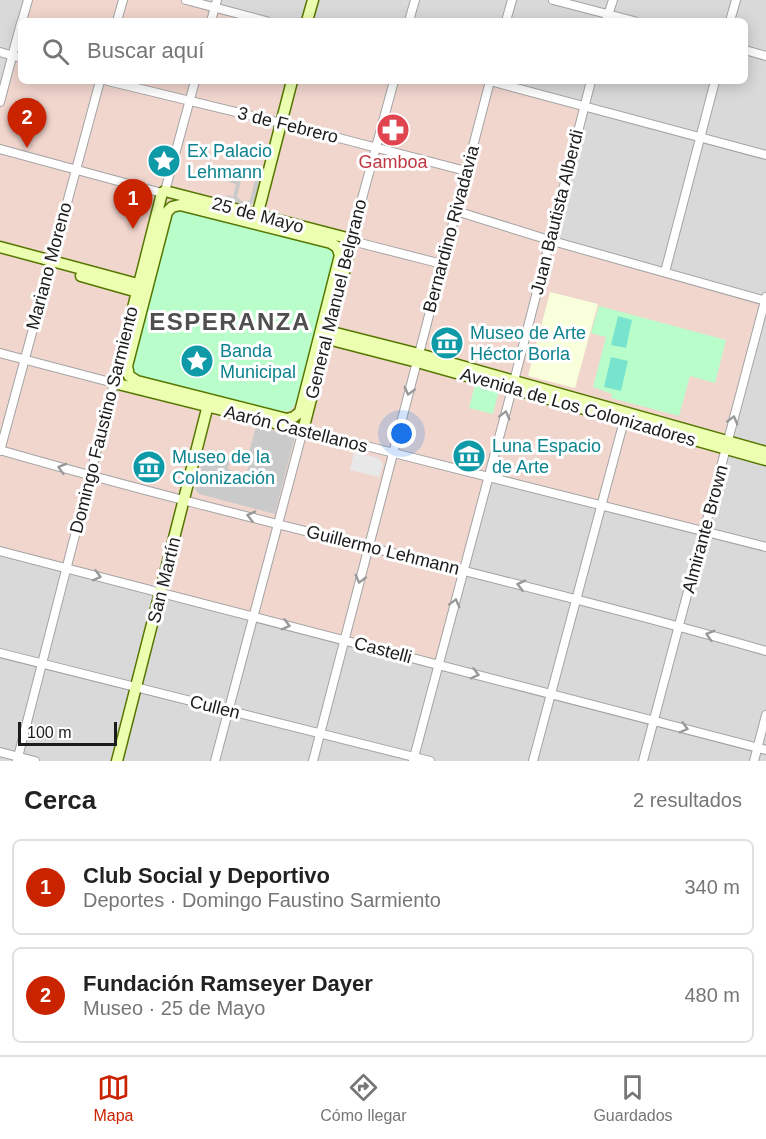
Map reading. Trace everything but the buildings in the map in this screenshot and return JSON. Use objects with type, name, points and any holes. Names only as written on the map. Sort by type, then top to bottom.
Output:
[{"type":"main road","points":[[309,18],[313,0]]},
{"type":"main road","points":[[256,219],[291,84]]},
{"type":"main road","name":"25 de Mayo","points":[[164,192],[332,243],[339,251]]},
{"type":"main road","name":"Domingo Faustino Sarmiento","points":[[127,366],[164,192]]},
{"type":"main road","name":"25 de Mayo","points":[[180,205],[351,240]]},
{"type":"main road","name":"Domingo Faustino Sarmiento","points":[[114,383],[167,212],[172,207],[180,205]]},
{"type":"main road","name":"General Manuel Belgrano","points":[[287,419],[300,412],[351,240]]},
{"type":"main road","points":[[0,247],[50,264],[142,289]]},
{"type":"main road","name":"General Manuel Belgrano","points":[[303,430],[339,251]]},
{"type":"main road","points":[[0,254],[50,264]]},
{"type":"main road","name":"Avenida de Los Colonizadores","points":[[324,334],[418,358],[726,445],[766,460]]},
{"type":"main road","name":"Aarón Castellanos","points":[[127,366],[129,376],[137,381],[303,430]]},
{"type":"main road","name":"Aarón Castellanos","points":[[114,383],[287,419]]},
{"type":"main road","name":"San Martín","points":[[117,761],[208,403]]},
{"type":"main road","name":"Avenida de Los Colonizadores","points":[[726,445],[766,452]]},
{"type":"street","points":[[22,18],[28,0]]},
{"type":"street","points":[[118,18],[123,0]]},
{"type":"street","points":[[186,0],[216,4],[258,18]]},
{"type":"street","points":[[410,18],[415,0]]},
{"type":"street","points":[[507,18],[512,0]]},
{"type":"street","points":[[553,0],[607,17],[613,0]]},
{"type":"street","points":[[731,18],[736,0]]},
{"type":"street","points":[[0,102],[18,33]]},
{"type":"street","points":[[748,51],[766,56]]},
{"type":"street","points":[[0,52],[18,56]]},
{"type":"street","name":"Mariano Moreno","points":[[0,450],[99,84]]},
{"type":"street","name":"3 de Febrero","points":[[120,84],[466,171]]},
{"type":"street","name":"Domingo Faustino Sarmiento","points":[[164,192],[194,84]]},
{"type":"street","name":"General Manuel Belgrano","points":[[351,240],[393,84]]},
{"type":"street","name":"Bernardino Rivadavia","points":[[313,761],[489,84]]},
{"type":"street","points":[[501,84],[766,155]]},
{"type":"street","name":"Juan Bautista Alberdi","points":[[413,759],[590,84]]},
{"type":"street","points":[[664,272],[714,84]]},
{"type":"street","name":"25 de Mayo","points":[[0,149],[164,192]]},
{"type":"street","points":[[456,211],[549,240],[766,299]]},
{"type":"street","name":"25 de Mayo","points":[[351,240],[442,264]]},
{"type":"street","name":"Almirante Brown","points":[[643,761],[766,299]]},
{"type":"street","name":"Aarón Castellanos","points":[[0,353],[114,383]]},
{"type":"street","name":"Domingo Faustino Sarmiento","points":[[18,759],[114,383]]},
{"type":"street","points":[[533,761],[625,417]]},
{"type":"street","name":"General Manuel Belgrano","points":[[215,761],[303,430]]},
{"type":"street","name":"Aarón Castellanos","points":[[303,430],[766,547]]},
{"type":"street","name":"Guillermo Lehmann","points":[[0,450],[90,476],[576,599],[766,651]]},
{"type":"street","name":"Castelli","points":[[0,551],[762,748]]},
{"type":"street","name":"Cullen","points":[[0,653],[320,733],[413,759],[430,761]]},
{"type":"street","points":[[754,761],[762,748],[766,715]]},
{"type":"street","points":[[0,752],[18,759],[35,761]]},
{"type":"shaded area","points":[[0,0],[766,0],[766,761],[0,761]]},
{"type":"shaded area","points":[[28,0],[183,0],[252,18],[23,18]]},
{"type":"shaded area","points":[[18,36],[18,84],[501,84],[584,106],[550,240],[765,301],[704,532],[487,477],[438,665],[0,550],[0,103]]},
{"type":"shaded area","points":[[232,169],[243,172],[237,197],[243,202],[250,200],[256,176],[263,178],[256,201],[249,206],[225,200],[227,195],[233,197],[236,184],[229,182]]},
{"type":"shaded area","points":[[550,292],[598,304],[575,388],[528,376]]},
{"type":"shaded area","points":[[618,316],[632,320],[626,348],[611,345]]},
{"type":"shaded area","points":[[611,357],[628,361],[621,391],[604,387]]},
{"type":"shaded area","points":[[256,426],[295,436],[275,514],[199,494],[195,489],[206,451],[231,457],[228,469],[233,471],[232,478],[244,481],[250,462],[247,460]]},
{"type":"shaded area","points":[[354,452],[379,458],[383,464],[379,477],[350,470]]},
{"type":"green space","points":[[178,210],[324,245],[332,250],[334,258],[296,403],[290,411],[279,412],[138,376],[132,371],[131,362],[169,215]]},
{"type":"green space","points":[[599,306],[726,340],[715,383],[690,376],[679,416],[611,398],[612,394],[593,387],[606,337],[591,333]]},
{"type":"green space","points":[[475,385],[496,391],[498,394],[493,414],[469,408]]},
{"type":"place","name":"Gamboa","points":[[393,130]]},
{"type":"place","name":"Fundación Ramseyer Dayer","points":[[27,148]]},
{"type":"place","name":"Ex Palacio Lehmann","points":[[164,161]]},
{"type":"place","name":"Club Social y Deportivo","points":[[133,229]]},
{"type":"place","name":"Museo de Arte Héctor Borla","points":[[447,343]]},
{"type":"place","name":"Banda Municipal","points":[[197,361]]},
{"type":"place","name":"Luna Espacio de Arte","points":[[469,456]]},
{"type":"place","name":"Museo de la Colonización","points":[[149,467]]},
{"type":"district","name":"ESPERANZA","points":[[230,321]]}]
